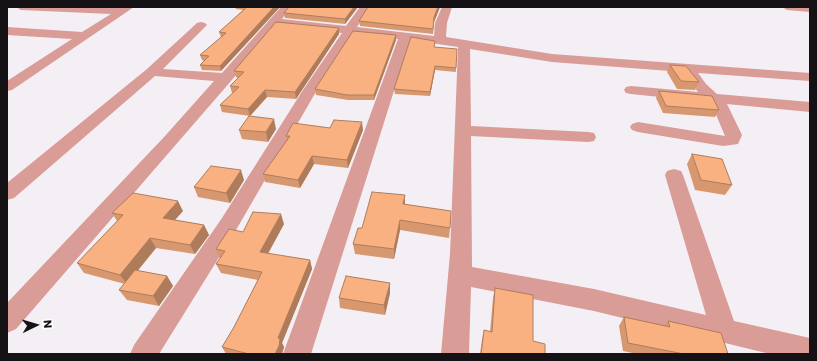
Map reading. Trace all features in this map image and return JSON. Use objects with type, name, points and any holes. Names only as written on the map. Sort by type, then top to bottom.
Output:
[{"type":"street","points":[[21,7],[126,9]]},
{"type":"street","points":[[7,321],[226,78],[287,7]]},
{"type":"street","points":[[144,354],[229,224],[348,31],[365,7]]},
{"type":"street","points":[[440,40],[441,23],[447,7]]},
{"type":"street","points":[[787,7],[810,9]]},
{"type":"street","points":[[7,87],[126,9]]},
{"type":"street","points":[[274,22],[440,40],[513,54],[810,77]]},
{"type":"street","points":[[7,193],[152,72],[201,25]]},
{"type":"street","points":[[7,31],[84,36]]},
{"type":"street","points":[[298,354],[405,37]]},
{"type":"street","points":[[455,354],[460,275],[464,131],[464,44]]},
{"type":"street","points":[[638,127],[723,141],[732,140],[734,135],[723,111],[712,97],[701,87],[687,68]]},
{"type":"street","points":[[152,72],[226,78]]},
{"type":"street","points":[[630,90],[810,107]]},
{"type":"street","points":[[464,131],[588,137]]},
{"type":"street","points":[[674,175],[724,331]]},
{"type":"street","points":[[460,275],[594,300],[810,351]]},
{"type":"building","points":[[247,7],[274,7],[220,66],[200,65],[209,56],[200,55],[226,33],[219,32]]},
{"type":"building","points":[[289,7],[354,7],[345,19],[284,13]]},
{"type":"building","points":[[368,7],[438,7],[434,17],[433,29],[359,21]]},
{"type":"building","points":[[276,22],[339,28],[295,92],[265,90],[248,109],[220,105],[239,87],[230,86],[244,72],[234,71]]},
{"type":"building","points":[[353,31],[396,35],[374,95],[347,95],[315,89]]},
{"type":"building","points":[[411,37],[435,41],[434,47],[457,49],[456,68],[435,66],[430,92],[394,89]]},
{"type":"building","points":[[670,65],[686,66],[699,82],[681,81]]},
{"type":"building","points":[[659,91],[712,96],[719,110],[666,106]]},
{"type":"building","points":[[249,116],[274,119],[266,132],[239,130]]},
{"type":"building","points":[[334,120],[362,122],[347,160],[312,156],[298,180],[263,174],[290,136],[286,136],[293,123],[330,128]]},
{"type":"building","points":[[692,154],[722,159],[732,185],[701,180]]},
{"type":"building","points":[[211,166],[241,170],[226,193],[194,187]]},
{"type":"building","points":[[372,192],[405,195],[403,204],[451,211],[450,228],[400,220],[394,249],[353,244],[358,228],[362,228]]},
{"type":"building","points":[[133,193],[178,201],[163,218],[204,225],[190,245],[150,238],[120,275],[77,263],[123,215],[112,213]]},
{"type":"building","points":[[253,212],[281,214],[260,252],[310,260],[278,338],[280,339],[279,346],[275,354],[249,354],[222,347],[262,272],[216,264],[225,251],[216,249],[229,229],[243,232]]},
{"type":"building","points":[[135,270],[167,276],[153,296],[119,290]]},
{"type":"building","points":[[346,276],[390,283],[384,305],[339,298]]},
{"type":"building","points":[[495,288],[533,295],[533,341],[545,344],[545,354],[481,354],[484,330],[492,332]]},
{"type":"building","points":[[624,317],[670,327],[668,321],[721,333],[728,354],[684,354],[628,343]]}]
